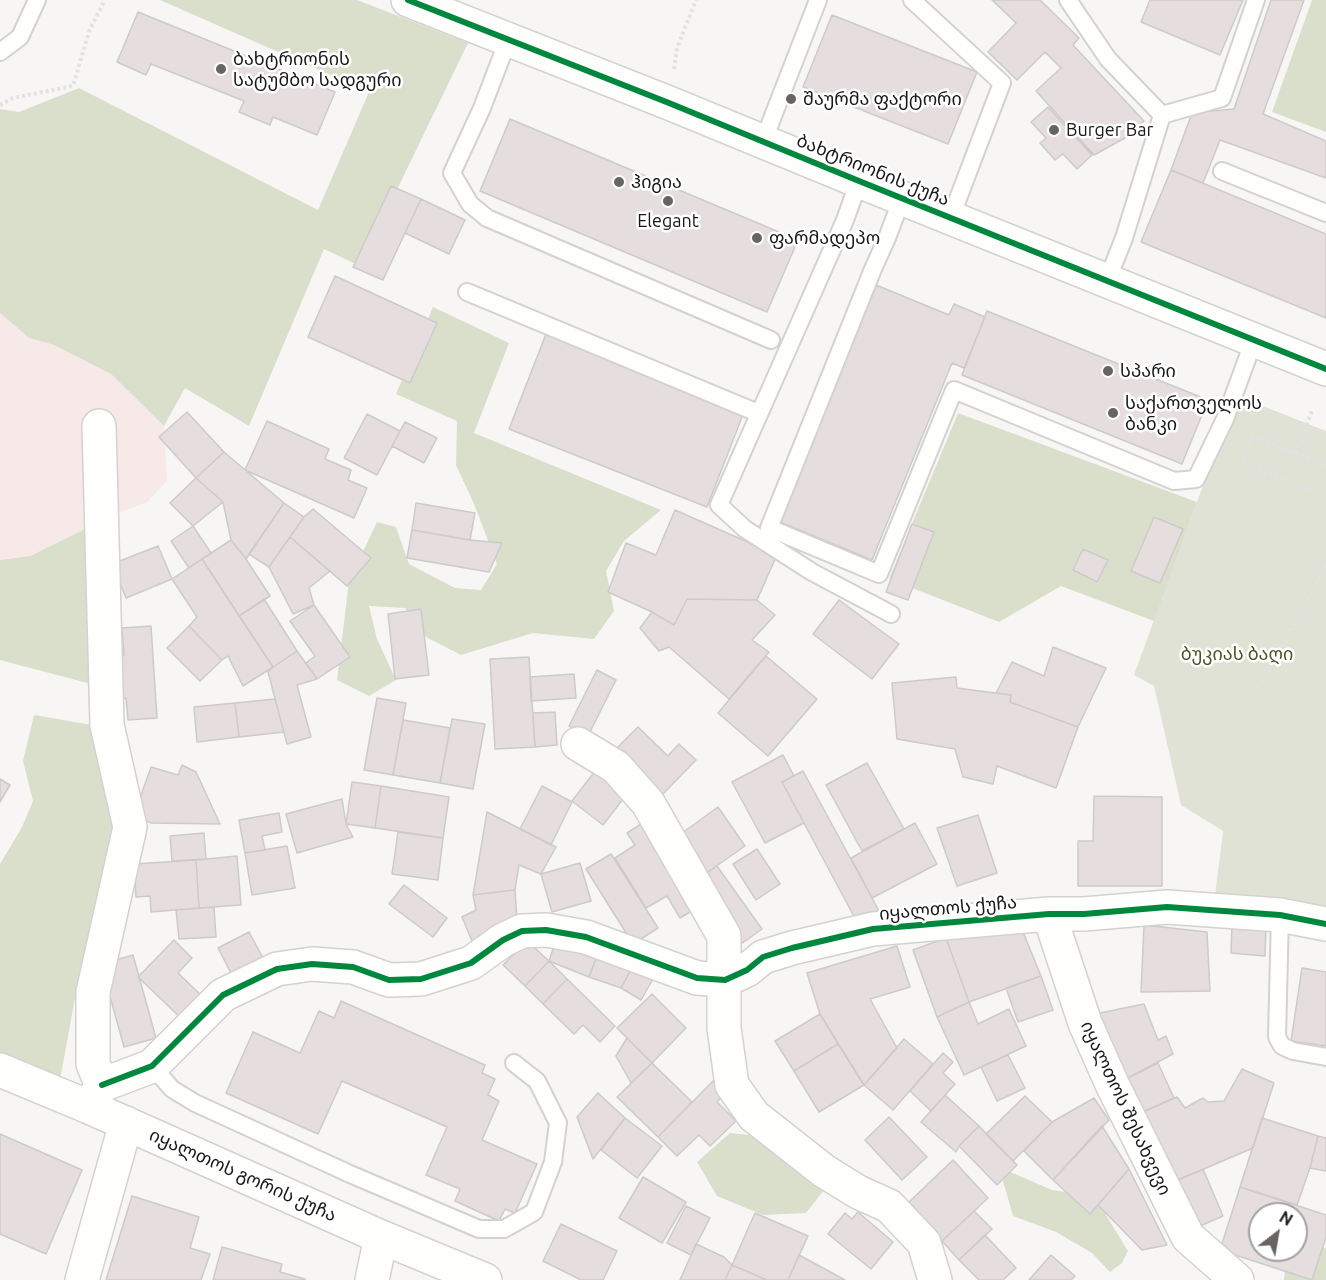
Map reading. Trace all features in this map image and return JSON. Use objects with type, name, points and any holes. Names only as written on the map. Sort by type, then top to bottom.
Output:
[{"type":"street","name":"ბახტრიონის ქუჩა","points":[[408,0],[1326,369]]},
{"type":"street","points":[[99,426],[107,725],[130,827],[93,992],[93,1064],[96,1096],[152,1066],[223,995],[277,969],[312,964],[353,967],[389,980],[421,979],[471,963],[503,940],[522,931],[546,930],[585,937],[697,978],[725,980]]},
{"type":"street","points":[[578,744],[616,767],[648,803],[724,936],[724,1028],[732,1085],[754,1116],[824,1171],[858,1192],[889,1206],[924,1243],[934,1280]]},
{"type":"street","name":"იყალთოს ქუჩა","points":[[725,980],[747,970],[764,957],[873,929],[1167,907],[1280,915],[1326,924]]},
{"type":"street","name":"იყალთოს შესახვევი","points":[[1045,915],[1085,1023],[1112,1084],[1188,1237],[1237,1280]]},
{"type":"street","name":"იყალთოს გორის ქუჩა","points":[[0,1071],[96,1096],[126,1123],[381,1237],[485,1280]]},
{"type":"street","points":[[82,1280],[126,1123]]},
{"type":"street","points":[[372,1280],[381,1237]]},
{"type":"lane","points":[[0,52],[20,37],[37,0]]},
{"type":"lane","points":[[763,142],[819,0]]},
{"type":"lane","points":[[912,0],[1002,82],[951,217]]},
{"type":"lane","points":[[1068,0],[1108,59],[1162,115]]},
{"type":"lane","points":[[1162,115],[1222,99],[1256,0]]},
{"type":"lane","points":[[508,40],[482,108],[452,173],[470,204],[487,218],[771,340]]},
{"type":"lane","points":[[1107,280],[1124,238],[1162,115]]},
{"type":"lane","points":[[1222,171],[1326,213]]},
{"type":"lane","points":[[859,181],[844,220],[718,505],[746,529],[812,572],[891,614]]},
{"type":"lane","points":[[902,198],[769,528],[879,574],[954,390],[1174,481],[1196,479],[1225,419],[1254,340]]},
{"type":"lane","points":[[466,292],[758,413]]},
{"type":"lane","points":[[1280,915],[1277,1037],[1282,1046],[1293,1051],[1326,1057]]},
{"type":"lane","points":[[152,1066],[172,1089],[195,1103],[350,1174],[479,1229],[504,1229],[534,1212],[553,1162],[558,1123],[537,1081],[514,1063]]},
{"type":"path","points":[[0,105],[13,98],[74,86],[90,29],[105,0]]},
{"type":"path","points":[[669,103],[677,48],[696,0]]},
{"type":"path","points":[[1295,453],[1312,411]]},
{"type":"path","points":[[1326,465],[1252,436],[1242,463],[1320,493],[1326,481]]},
{"type":"path","points":[[1259,689],[1326,565]]},
{"type":"shaded area","points":[[0,313],[29,338],[54,345],[111,374],[164,426],[167,481],[147,502],[111,516],[30,556],[0,560]]},
{"type":"green space","points":[[160,0],[357,0],[468,43],[360,266],[324,249],[249,426],[185,388],[164,426],[111,374],[54,345],[29,338],[0,313],[0,109],[19,112],[79,88],[318,210],[369,92]]},
{"type":"green space","points":[[1312,0],[1326,0],[1326,132],[1272,112]]},
{"type":"green space","points":[[433,307],[509,343],[474,433],[661,510],[624,541],[606,571],[614,611],[594,639],[533,633],[461,655],[426,637],[405,608],[369,606],[377,639],[396,680],[369,696],[337,680],[349,581],[377,522],[396,527],[409,564],[455,588],[481,590],[497,564],[456,465],[457,421],[396,394]]},
{"type":"green space","name":"ბუკიას ბაღი","points":[[1240,397],[1326,431],[1326,907],[1215,896],[1223,831],[1181,805],[1154,686],[1134,675],[1201,491]]},
{"type":"green space","points":[[958,413],[1197,502],[1154,621],[1061,586],[999,622],[889,579]]},
{"type":"green space","points":[[91,526],[95,685],[0,660],[0,560],[30,556]]},
{"type":"green space","points":[[34,715],[92,725],[120,822],[78,982],[60,1080],[0,1056],[0,864],[22,827],[33,801],[23,761]]},
{"type":"green space","points":[[730,1133],[758,1136],[825,1189],[806,1213],[763,1215],[717,1196],[697,1162]]},
{"type":"green space","points":[[999,1167],[1052,1190],[1092,1192],[1128,1251],[1122,1263],[1110,1272],[1092,1253],[1056,1232],[1013,1216]]},
{"type":"green space","points":[[1308,1245],[1326,1248],[1326,1280],[1284,1280],[1286,1262],[1308,1262]]},
{"type":"building","points":[[992,0],[1040,0],[1079,38],[1073,45],[1144,121],[1125,138],[1094,155],[1036,91],[1061,68],[1045,52],[1017,80],[988,52],[1016,23]]},
{"type":"building","points":[[1150,0],[1243,0],[1220,55],[1141,22]]},
{"type":"building","points":[[1271,0],[1304,0],[1263,114],[1326,141],[1326,178],[1220,140],[1203,183],[1171,170],[1192,113],[1234,109]]},
{"type":"building","name":"ბახტრიონის სატუმბო სადგური","points":[[138,12],[335,92],[317,135],[273,117],[270,125],[239,112],[244,101],[151,64],[146,75],[117,62]]},
{"type":"building","points":[[832,15],[977,72],[948,144],[803,87]]},
{"type":"building","name":"Burger Bar","points":[[1048,107],[1092,155],[1077,169],[1063,154],[1055,160],[1040,143],[1046,138],[1031,122]]},
{"type":"building","points":[[510,119],[798,240],[767,312],[480,191]]},
{"type":"building","points":[[1171,170],[1326,234],[1326,318],[1141,242]]},
{"type":"building","points":[[391,186],[421,199],[383,280],[353,267]]},
{"type":"building","points":[[421,199],[465,220],[449,254],[405,233]]},
{"type":"building","points":[[335,276],[437,323],[410,383],[308,337]]},
{"type":"building","points":[[876,285],[949,315],[954,304],[985,317],[964,368],[952,363],[872,560],[780,522]]},
{"type":"building","points":[[987,311],[1208,400],[1182,464],[962,375]]},
{"type":"building","points":[[546,334],[744,412],[707,507],[509,429]]},
{"type":"building","points":[[187,412],[224,452],[196,478],[159,437]]},
{"type":"building","points":[[367,414],[400,431],[377,475],[344,458]]},
{"type":"building","points":[[267,421],[329,449],[325,459],[351,470],[348,480],[367,488],[354,518],[245,470]]},
{"type":"building","points":[[405,422],[437,438],[424,463],[392,446]]},
{"type":"building","points":[[224,452],[284,503],[246,559],[231,540],[223,502],[196,478]]},
{"type":"building","points":[[196,478],[223,502],[193,526],[170,503]]},
{"type":"building","points":[[284,503],[304,517],[269,567],[249,554]]},
{"type":"building","points":[[416,503],[475,513],[470,540],[412,530]]},
{"type":"building","points":[[313,509],[371,558],[347,586],[290,537],[304,517]]},
{"type":"building","points":[[675,510],[777,555],[757,600],[687,599],[674,625],[608,592],[626,543],[656,555]]},
{"type":"building","points":[[1154,517],[1183,529],[1160,583],[1131,571]]},
{"type":"building","points":[[912,524],[934,532],[908,600],[886,592]]},
{"type":"building","points":[[193,526],[211,553],[189,568],[171,541]]},
{"type":"building","points":[[412,530],[502,543],[489,572],[407,558]]},
{"type":"building","points":[[290,537],[330,571],[309,588],[314,605],[293,614],[269,567]]},
{"type":"building","points":[[231,540],[270,596],[239,616],[202,559]]},
{"type":"building","points":[[158,546],[172,579],[126,598],[112,564]]},
{"type":"building","points":[[1083,549],[1108,560],[1097,582],[1073,570]]},
{"type":"building","points":[[202,559],[273,667],[243,686],[228,656],[222,660],[189,626],[197,617],[172,579]]},
{"type":"building","points":[[264,599],[297,651],[273,667],[239,616]]},
{"type":"building","points":[[687,599],[757,600],[775,615],[752,640],[769,652],[729,699],[669,647],[659,651],[640,628],[652,612],[674,625]]},
{"type":"building","points":[[839,600],[899,644],[872,679],[813,634]]},
{"type":"building","points":[[314,605],[350,657],[317,679],[306,663],[315,656],[290,621]]},
{"type":"building","points":[[421,609],[429,675],[395,679],[388,614]]},
{"type":"building","points":[[151,626],[157,718],[128,720],[126,698],[120,699],[117,656],[124,655],[122,628]]},
{"type":"building","points":[[189,626],[222,660],[200,681],[167,648]]},
{"type":"building","points":[[1053,647],[1106,668],[1078,727],[1010,702],[1011,695],[996,693],[1012,662],[1044,676]]},
{"type":"building","points":[[297,651],[317,679],[297,685],[311,737],[287,744],[268,672]]},
{"type":"building","points":[[766,656],[817,699],[768,756],[718,713]]},
{"type":"building","points":[[529,657],[535,747],[495,749],[490,659]]},
{"type":"building","points":[[597,670],[616,680],[588,736],[569,726]]},
{"type":"building","points":[[574,674],[576,698],[531,701],[530,677]]},
{"type":"building","points":[[956,677],[957,688],[1011,695],[1010,702],[1078,727],[1056,788],[997,766],[993,784],[963,777],[955,749],[897,739],[892,683]]},
{"type":"building","points":[[377,698],[406,703],[393,775],[364,770]]},
{"type":"building","points":[[275,699],[284,732],[239,737],[235,703]]},
{"type":"building","points":[[235,703],[239,737],[197,742],[194,707]]},
{"type":"building","points":[[555,712],[557,745],[535,747],[533,713]]},
{"type":"building","points":[[452,719],[485,724],[473,789],[440,783]]},
{"type":"building","points":[[403,720],[450,728],[440,783],[393,775]]},
{"type":"building","points":[[638,727],[668,756],[679,744],[696,760],[659,798],[613,752]]},
{"type":"building","points":[[783,755],[794,776],[782,782],[804,823],[765,843],[732,782]]},
{"type":"building","points":[[867,763],[904,829],[862,851],[826,785]]},
{"type":"building","points":[[182,765],[196,772],[220,824],[151,823],[134,815],[151,767],[178,775]]},
{"type":"building","points":[[599,766],[630,790],[603,825],[572,801]]},
{"type":"building","points":[[803,771],[879,911],[857,922],[782,782]]},
{"type":"building","points":[[0,779],[10,785],[0,802]]},
{"type":"building","points":[[352,782],[381,786],[375,828],[346,824]]},
{"type":"building","points":[[381,786],[449,797],[443,838],[375,828]]},
{"type":"building","points":[[542,786],[572,802],[551,845],[520,829]]},
{"type":"building","points":[[1094,796],[1162,797],[1162,886],[1078,886],[1078,841],[1093,841]]},
{"type":"building","points":[[342,799],[346,824],[353,837],[297,853],[286,814]]},
{"type":"building","points":[[718,807],[745,846],[705,874],[678,836]]},
{"type":"building","points":[[487,812],[556,847],[541,874],[519,865],[515,890],[473,895]]},
{"type":"building","points":[[279,813],[282,832],[262,836],[265,850],[245,853],[239,820]]},
{"type":"building","points":[[978,815],[997,873],[957,886],[937,828]]},
{"type":"building","points":[[644,822],[697,908],[680,918],[667,896],[646,908],[615,858],[635,845],[627,833]]},
{"type":"building","points":[[915,823],[937,864],[872,898],[851,858]]},
{"type":"building","points":[[398,832],[443,838],[438,880],[392,874]]},
{"type":"building","points":[[204,833],[206,859],[172,861],[170,836]]},
{"type":"building","points":[[287,846],[295,888],[252,895],[245,853]]},
{"type":"building","points":[[757,849],[780,884],[756,900],[733,864]]},
{"type":"building","points":[[611,854],[658,928],[633,944],[586,869]]},
{"type":"building","points":[[237,856],[241,905],[199,908],[196,860]]},
{"type":"building","points":[[196,860],[199,908],[151,912],[150,896],[136,897],[134,864]]},
{"type":"building","points":[[580,863],[591,901],[552,912],[541,874]]},
{"type":"building","points":[[717,866],[762,929],[741,944],[696,881]]},
{"type":"building","points":[[404,885],[447,918],[433,937],[389,904]]},
{"type":"building","points":[[515,890],[517,921],[472,941],[462,917],[476,910],[473,895]]},
{"type":"building","points":[[214,907],[216,937],[179,939],[176,910]]},
{"type":"building","points":[[1144,925],[1207,932],[1210,991],[1141,992]]},
{"type":"building","points":[[1232,925],[1266,927],[1265,956],[1231,953]]},
{"type":"building","points":[[249,932],[263,958],[232,975],[218,948]]},
{"type":"building","points":[[1023,932],[1041,976],[969,1002],[946,938]]},
{"type":"building","points":[[946,938],[969,1002],[937,1017],[913,950]]},
{"type":"building","points":[[174,940],[192,958],[178,973],[204,998],[183,1020],[138,977]]},
{"type":"building","points":[[527,941],[549,961],[525,986],[503,965]]},
{"type":"building","points":[[555,943],[596,959],[589,977],[549,961]]},
{"type":"building","points":[[897,946],[910,987],[870,999],[897,1048],[864,1085],[820,1014],[807,973]]},
{"type":"building","points":[[133,955],[156,1038],[124,1047],[101,964]]},
{"type":"building","points":[[597,955],[632,968],[621,988],[589,977]]},
{"type":"building","points":[[637,958],[658,970],[641,1000],[621,988]]},
{"type":"building","points":[[549,961],[567,979],[543,1004],[525,986]]},
{"type":"building","points":[[1302,968],[1326,972],[1326,1046],[1291,1041]]},
{"type":"building","points":[[1041,976],[1053,1010],[1018,1022],[1006,988]]},
{"type":"building","points":[[567,979],[615,1026],[600,1042],[583,1025],[574,1034],[543,1004]]},
{"type":"building","points":[[652,994],[686,1028],[652,1063],[617,1028]]},
{"type":"building","points":[[341,1001],[485,1065],[482,1073],[495,1079],[488,1095],[499,1101],[482,1140],[537,1164],[515,1213],[505,1209],[499,1221],[455,1201],[460,1189],[426,1175],[447,1127],[342,1081],[318,1134],[226,1093],[253,1032],[300,1053],[319,1011],[334,1018]]},
{"type":"building","points":[[969,1002],[978,1024],[1009,1009],[1026,1046],[964,1075],[937,1017]]},
{"type":"building","points":[[1144,1004],[1158,1040],[1166,1036],[1173,1054],[1124,1080],[1095,1014]]},
{"type":"building","points":[[820,1014],[838,1044],[794,1071],[775,1041]]},
{"type":"building","points":[[627,1038],[652,1063],[631,1083],[616,1056]]},
{"type":"building","points":[[904,1039],[933,1064],[893,1110],[864,1085]]},
{"type":"building","points":[[838,1044],[864,1085],[819,1112],[794,1071]]},
{"type":"building","points":[[943,1053],[953,1062],[943,1073],[955,1084],[931,1111],[910,1091]]},
{"type":"building","points":[[1008,1055],[1025,1088],[997,1101],[981,1067]]},
{"type":"building","points":[[652,1063],[692,1102],[658,1137],[617,1097]]},
{"type":"building","points":[[1158,1063],[1174,1098],[1138,1114],[1124,1080]]},
{"type":"building","points":[[1242,1069],[1274,1083],[1253,1148],[1171,1183],[1138,1114],[1177,1097],[1185,1108],[1203,1098],[1208,1102],[1224,1101]]},
{"type":"building","points":[[713,1081],[725,1093],[717,1102],[736,1121],[710,1146],[699,1135],[677,1156],[658,1137]]},
{"type":"building","points":[[598,1093],[625,1118],[593,1159],[577,1117]]},
{"type":"building","points":[[945,1095],[979,1126],[956,1152],[921,1122]]},
{"type":"building","points":[[1025,1096],[1052,1122],[1013,1161],[986,1134]]},
{"type":"building","points":[[1094,1098],[1109,1120],[1053,1180],[1024,1151],[1052,1122]]},
{"type":"building","points":[[889,1117],[927,1157],[902,1180],[865,1140]]},
{"type":"building","points":[[625,1118],[662,1146],[637,1178],[601,1150]]},
{"type":"building","points":[[1262,1118],[1318,1136],[1298,1202],[1288,1202],[1240,1187]]},
{"type":"building","points":[[979,1126],[1017,1165],[997,1185],[959,1146]]},
{"type":"building","points":[[1102,1126],[1129,1169],[1090,1214],[1053,1180]]},
{"type":"building","points":[[0,1134],[82,1170],[46,1254],[0,1234]]},
{"type":"building","points":[[1318,1136],[1326,1138],[1326,1171],[1310,1168]]},
{"type":"building","points":[[953,1160],[988,1198],[942,1241],[907,1204]]},
{"type":"building","points":[[1129,1169],[1167,1245],[1142,1250],[1098,1205]]},
{"type":"building","points":[[1203,1169],[1223,1216],[1191,1230],[1171,1183]]},
{"type":"building","points":[[643,1177],[686,1202],[662,1243],[619,1218]]},
{"type":"building","points":[[1240,1187],[1286,1202],[1248,1202],[1248,1259],[1220,1250]]},
{"type":"building","points":[[132,1196],[199,1217],[190,1248],[210,1254],[201,1280],[106,1280]]},
{"type":"building","points":[[686,1206],[710,1218],[691,1255],[667,1243]]},
{"type":"building","points":[[1308,1209],[1326,1215],[1326,1237],[1312,1280],[1257,1262],[1308,1262]]},
{"type":"building","points":[[974,1211],[992,1229],[959,1260],[942,1241]]},
{"type":"building","points":[[858,1212],[893,1242],[871,1269],[828,1234],[845,1213],[852,1219]]},
{"type":"building","points":[[755,1213],[808,1236],[788,1280],[767,1280],[732,1265]]},
{"type":"building","points":[[561,1224],[617,1251],[603,1280],[581,1280],[543,1261]]},
{"type":"building","points":[[985,1235],[1016,1268],[1003,1280],[979,1280],[959,1260]]},
{"type":"building","points":[[696,1244],[724,1257],[732,1265],[725,1280],[680,1280]]},
{"type":"building","points":[[222,1247],[282,1264],[280,1272],[305,1280],[213,1280]]},
{"type":"building","points":[[799,1255],[845,1280],[788,1280]]},
{"type":"building","points":[[1051,1255],[1075,1276],[1071,1280],[1029,1280]]},
{"type":"building","points":[[732,1265],[767,1280],[725,1280]]},
{"type":"cycle path","points":[[408,0],[1326,369]]},
{"type":"cycle path","points":[[102,1085],[152,1066],[223,995],[277,969],[312,964],[353,967],[389,980],[421,979],[471,963],[503,940],[522,931],[546,930],[586,937],[697,978],[725,980],[747,970],[763,957],[873,929],[1049,914],[1084,914],[1167,907],[1280,915],[1326,924]]},
{"type":"place","name":"ბახტრიონის სატუმბო სადგური","points":[[221,69]]},
{"type":"place","name":"შაურმა ფაქტორი","points":[[791,99]]},
{"type":"place","name":"Burger Bar","points":[[1054,130]]},
{"type":"place","name":"ჰიგია","points":[[619,182]]},
{"type":"place","name":"Elegant","points":[[668,201]]},
{"type":"place","name":"ფარმადეპო","points":[[757,238]]},
{"type":"place","name":"სპარი","points":[[1108,371]]},
{"type":"place","name":"საქართველოს ბანკი","points":[[1113,413]]}]
